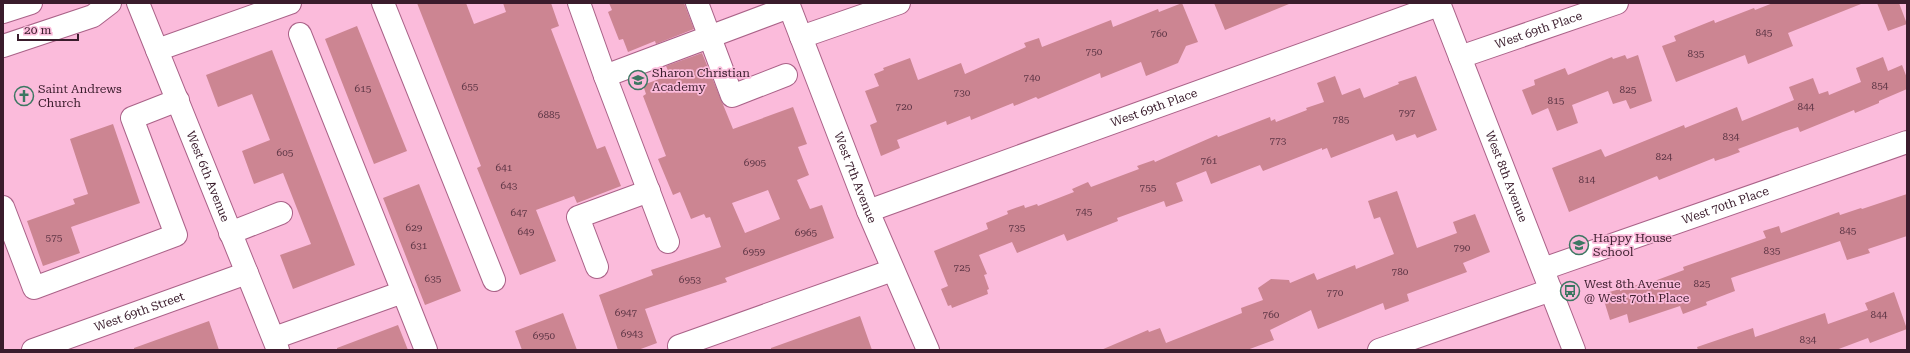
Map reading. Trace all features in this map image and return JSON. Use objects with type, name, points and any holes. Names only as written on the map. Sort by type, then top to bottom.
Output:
[{"type":"street","points":[[3,12],[31,3]]},
{"type":"street","points":[[3,46],[93,16],[110,3]]},
{"type":"street","name":"West 6th Avenue","points":[[138,3],[276,344]]},
{"type":"street","points":[[157,50],[290,3]]},
{"type":"street","points":[[383,3],[494,280]]},
{"type":"street","points":[[579,3],[668,242]]},
{"type":"street","points":[[697,3],[732,96],[786,75]]},
{"type":"street","points":[[801,37],[900,3]]},
{"type":"street","name":"West 69th Place","points":[[1460,57],[1617,3]]},
{"type":"street","name":"West 69th Place","points":[[868,210],[1439,4]]},
{"type":"street","name":"West 8th Avenue","points":[[1439,4],[1574,350]]},
{"type":"street","points":[[605,76],[710,37],[789,5]]},
{"type":"street","name":"West 7th Avenue","points":[[789,5],[868,210],[928,350]]},
{"type":"street","points":[[300,34],[426,350]]},
{"type":"street","points":[[3,207],[34,288],[176,235],[132,118],[178,100]]},
{"type":"street","name":"West 70th Place","points":[[1543,269],[1907,142]]},
{"type":"street","points":[[597,267],[578,217],[649,191]]},
{"type":"street","points":[[230,233],[281,213]]},
{"type":"street","points":[[679,346],[893,270]]},
{"type":"street","name":"West 69th Street","points":[[33,350],[246,273]]},
{"type":"street","points":[[1379,350],[1551,290]]},
{"type":"street","points":[[276,344],[403,292]]},
{"type":"building","points":[[417,3],[466,3],[474,24],[506,12],[503,3],[551,3],[559,26],[551,29],[597,149],[605,146],[621,186],[577,203],[574,196],[536,210],[556,261],[520,275],[477,168],[481,166]]},
{"type":"building","points":[[609,3],[684,3],[694,29],[656,44],[655,41],[628,52],[623,39],[619,40],[608,12],[612,10]]},
{"type":"building","points":[[1182,3],[1198,42],[1186,46],[1178,63],[1146,76],[1141,62],[1101,78],[1100,73],[1038,99],[1036,97],[1014,106],[1013,103],[971,120],[970,116],[947,125],[946,121],[897,140],[900,148],[881,156],[870,125],[877,122],[865,91],[879,86],[874,74],[884,70],[883,68],[910,58],[918,80],[961,63],[965,74],[1026,47],[1024,43],[1039,38],[1042,47],[1111,20],[1113,27],[1158,9],[1159,12]]},
{"type":"building","points":[[1214,3],[1289,3],[1289,4],[1225,30]]},
{"type":"building","points":[[1773,3],[1861,4],[1788,33],[1793,46],[1748,64],[1745,55],[1676,82],[1662,46],[1676,41],[1674,36],[1714,20],[1715,23],[1754,8],[1755,10]]},
{"type":"building","points":[[1877,3],[1899,3],[1907,24],[1888,31]]},
{"type":"building","points":[[357,26],[407,151],[374,164],[325,39]]},
{"type":"building","points":[[272,50],[355,265],[293,289],[280,255],[311,244],[283,173],[254,184],[242,151],[270,140],[252,94],[218,107],[206,75]]},
{"type":"building","points":[[702,53],[733,129],[793,107],[807,144],[798,147],[809,175],[797,180],[810,209],[822,205],[834,238],[725,278],[727,282],[645,309],[657,343],[638,350],[618,350],[599,295],[653,275],[651,270],[721,247],[710,217],[706,218],[704,214],[691,219],[680,192],[673,195],[658,159],[666,156],[643,96],[646,94],[643,85],[670,75],[666,66]],"holes":[[[768,190],[780,219],[745,233],[732,203]]]},
{"type":"building","points":[[1625,55],[1627,59],[1638,55],[1652,101],[1630,109],[1626,100],[1613,104],[1608,91],[1572,105],[1578,123],[1557,131],[1548,108],[1532,115],[1522,90],[1535,85],[1534,80],[1565,68],[1568,75],[1612,57],[1613,59]]},
{"type":"building","points":[[1883,57],[1888,71],[1902,65],[1907,78],[1907,89],[1855,113],[1854,110],[1800,132],[1798,127],[1783,132],[1738,149],[1740,152],[1727,157],[1715,161],[1714,158],[1659,180],[1657,176],[1569,212],[1552,168],[1601,149],[1605,157],[1684,125],[1685,128],[1737,107],[1742,121],[1794,100],[1789,87],[1813,78],[1819,94],[1828,91],[1829,95],[1861,82],[1856,68]]},
{"type":"building","points":[[1335,76],[1342,95],[1360,88],[1364,98],[1399,84],[1398,82],[1416,76],[1437,130],[1417,138],[1415,134],[1396,141],[1393,134],[1331,158],[1327,148],[1322,150],[1322,148],[1263,171],[1260,165],[1211,184],[1206,171],[1176,183],[1183,201],[1166,207],[1164,201],[1117,218],[1118,221],[1067,241],[1064,234],[1017,253],[1012,242],[979,255],[987,274],[984,275],[989,289],[987,290],[988,294],[952,308],[951,305],[948,306],[941,289],[948,286],[934,251],[988,229],[986,223],[1008,214],[1007,211],[1024,205],[1025,208],[1037,204],[1038,206],[1074,192],[1072,189],[1088,182],[1091,187],[1139,169],[1137,166],[1154,160],[1155,162],[1217,135],[1218,137],[1270,117],[1271,121],[1275,119],[1276,122],[1307,110],[1306,108],[1324,102],[1317,83]]},
{"type":"building","points":[[113,124],[140,203],[71,227],[80,253],[43,266],[27,221],[75,204],[73,199],[88,194],[70,139]]},
{"type":"building","points":[[419,184],[461,291],[425,305],[383,198]]},
{"type":"building","points":[[1397,191],[1417,248],[1457,233],[1453,222],[1475,214],[1490,252],[1463,263],[1467,272],[1407,294],[1409,301],[1385,310],[1383,303],[1318,329],[1311,310],[1270,330],[1274,340],[1247,350],[1101,350],[1148,330],[1149,332],[1160,328],[1166,343],[1242,313],[1241,308],[1263,300],[1258,288],[1271,279],[1289,280],[1290,283],[1314,273],[1317,280],[1355,265],[1356,269],[1394,254],[1380,217],[1374,219],[1368,201]]},
{"type":"building","points":[[1907,194],[1907,236],[1868,249],[1870,253],[1847,260],[1840,241],[1731,278],[1735,291],[1706,302],[1707,305],[1683,314],[1680,306],[1629,323],[1627,314],[1610,320],[1602,294],[1620,289],[1620,291],[1648,281],[1649,283],[1684,270],[1683,267],[1766,238],[1763,231],[1779,226],[1781,233],[1839,212],[1840,215]]},
{"type":"building","points":[[1894,292],[1907,329],[1870,343],[1868,338],[1836,350],[1698,350],[1697,347],[1753,328],[1755,337],[1825,313],[1828,324],[1868,310],[1865,303]]},
{"type":"building","points":[[563,313],[577,350],[522,350],[515,331]]},
{"type":"building","points":[[860,316],[872,350],[771,350],[771,348]]},
{"type":"building","points":[[209,321],[219,350],[134,350],[134,348]]},
{"type":"building","points":[[398,325],[408,350],[337,350],[337,348]]},
{"type":"place","name":"Sharon Christian Academy","points":[[638,80]]},
{"type":"place","name":"Saint Andrews Church","points":[[24,96]]},
{"type":"place","name":"Happy House School","points":[[1579,245]]},
{"type":"place","name":"West 8th Avenue @ West 70th Place","points":[[1570,291]]}]
